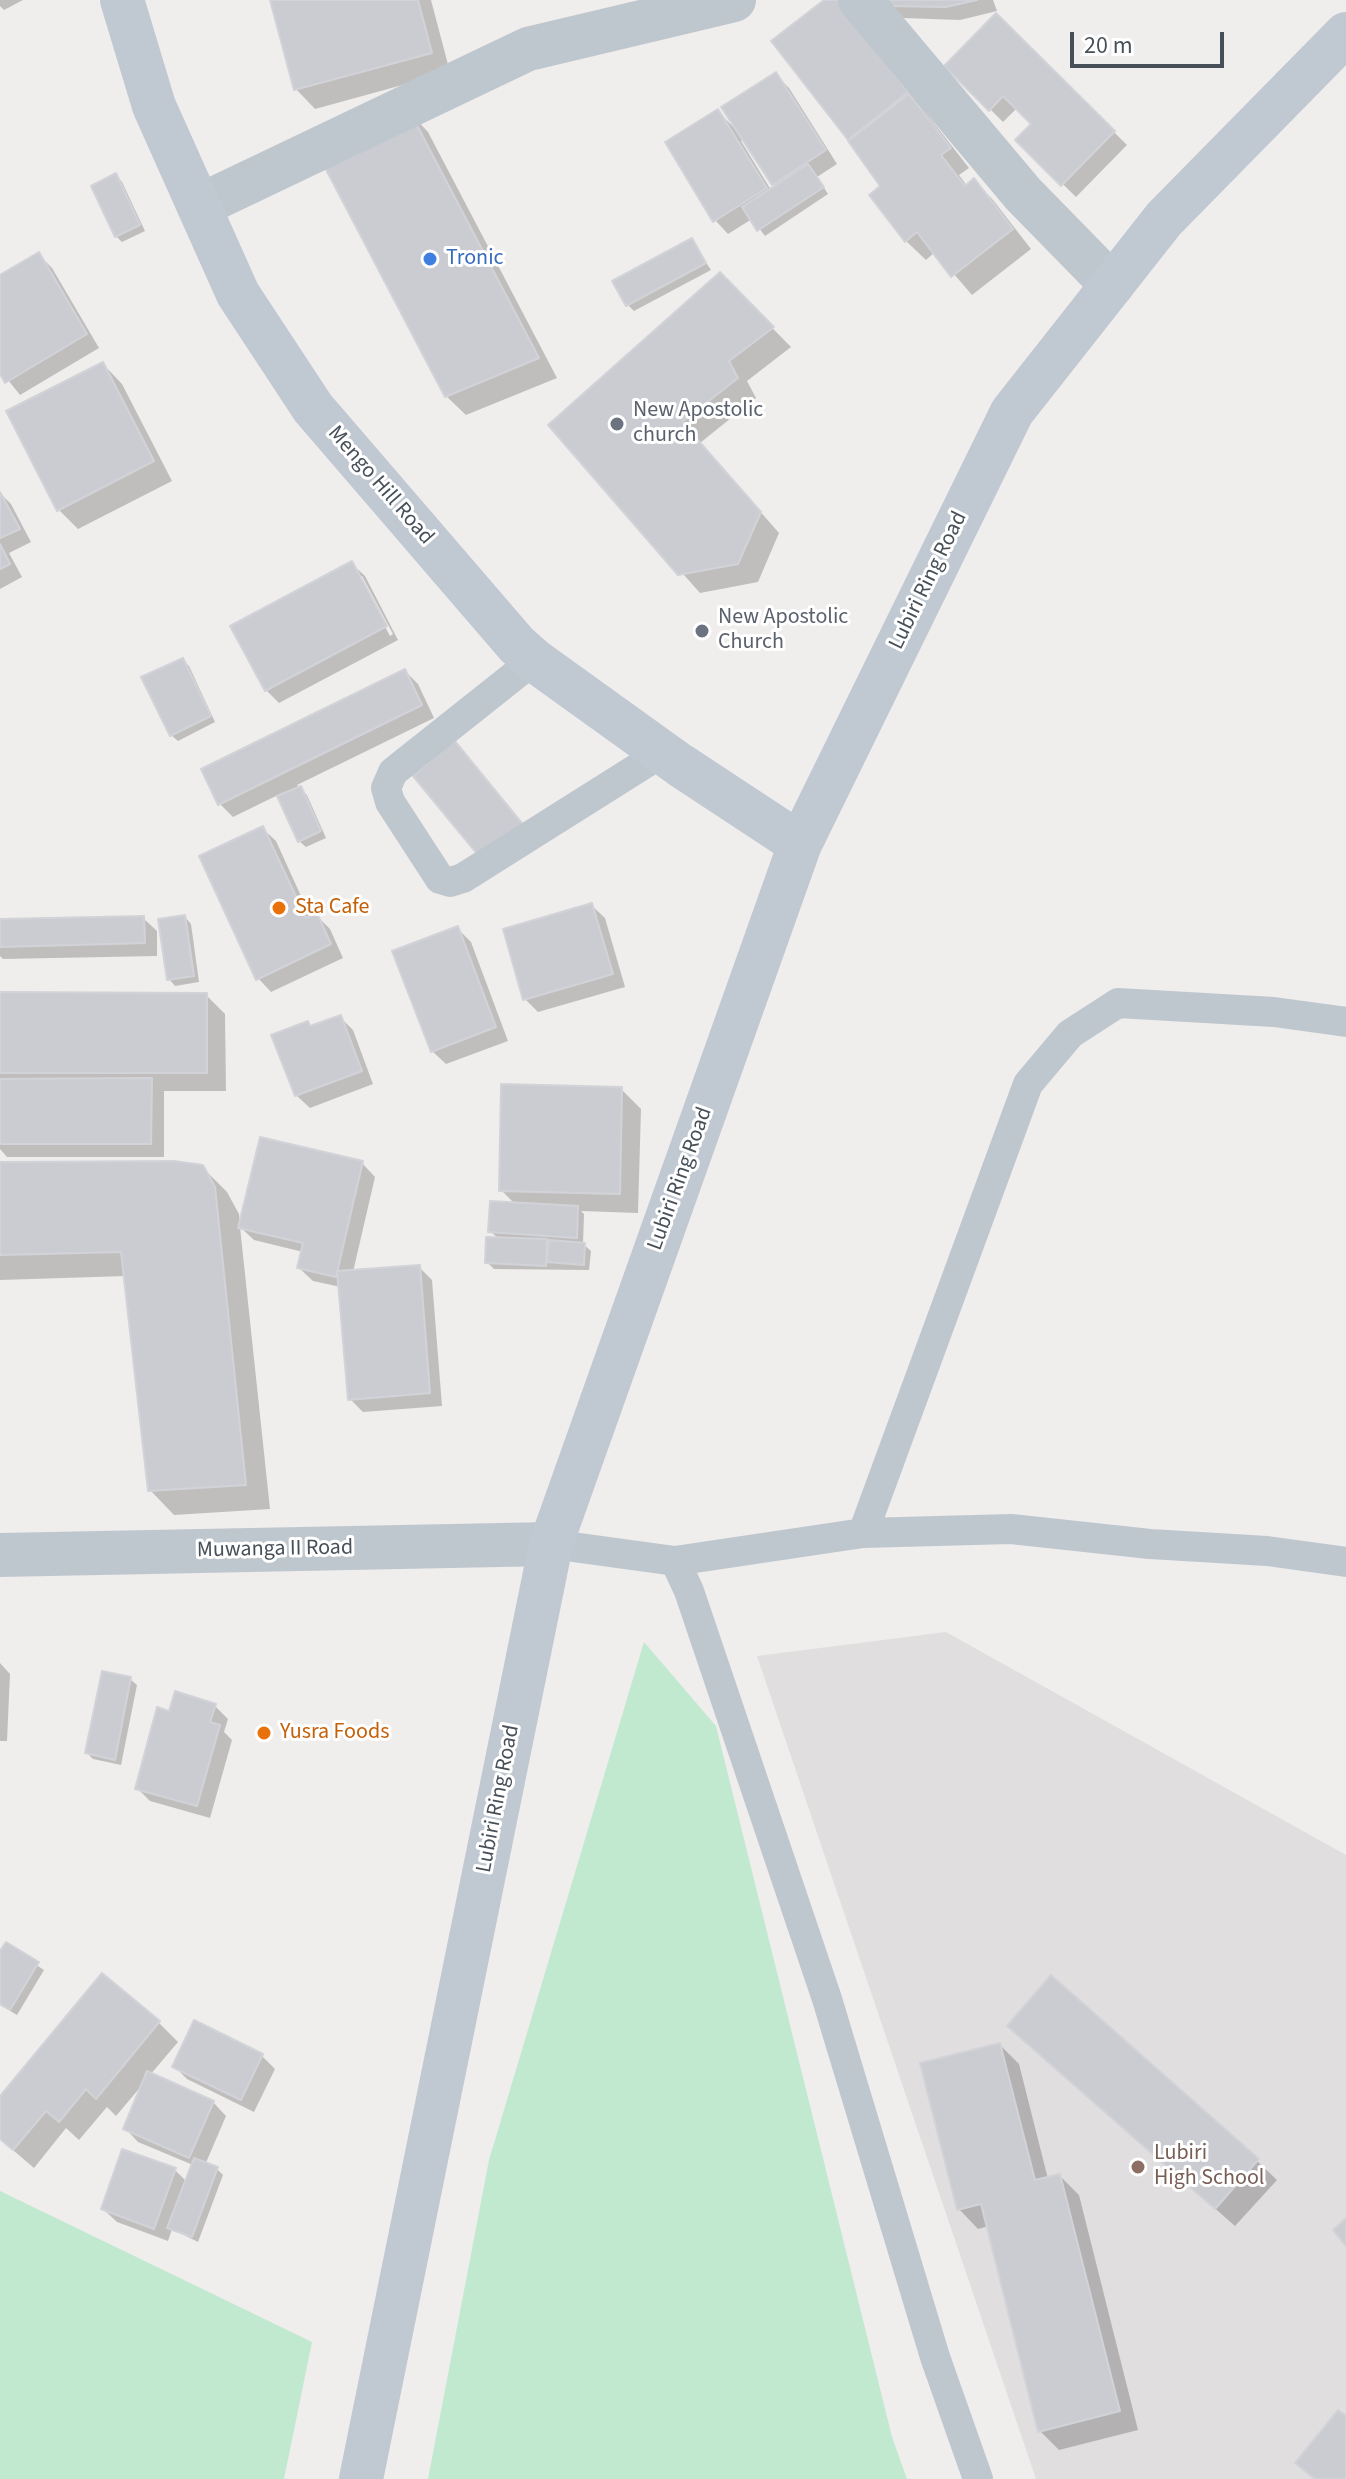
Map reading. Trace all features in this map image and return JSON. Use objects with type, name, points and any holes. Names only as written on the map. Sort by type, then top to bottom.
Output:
[{"type":"main road","name":"Mengo Hill Road","points":[[122,0],[154,106],[238,294],[313,408],[517,645],[663,752],[800,844]]},
{"type":"main road","name":"Lubiri Ring Road","points":[[361,2479],[551,1544],[800,844],[1012,412],[1164,219],[1346,34]]},
{"type":"street","points":[[199,206],[528,49],[734,0]]},
{"type":"street","points":[[860,0],[1023,194],[1112,285]]},
{"type":"street","name":"Muwanga II Road","points":[[0,1555],[551,1544]]},
{"type":"lane","points":[[534,660],[393,772],[386,788],[390,802],[440,879],[450,882],[463,878],[663,752]]},
{"type":"lane","points":[[863,1533],[1028,1084],[1070,1034],[1118,1003],[1274,1012],[1346,1022]]},
{"type":"lane","points":[[551,1544],[675,1561],[863,1533],[1011,1529],[1150,1544],[1267,1551],[1346,1562]]},
{"type":"lane","points":[[675,1561],[689,1591],[827,1999],[935,2357],[978,2479]]},
{"type":"shaded area","name":"Lubiri High School","points":[[946,1632],[1346,1855],[1346,2479],[1036,2479],[757,1656]]},
{"type":"green space","points":[[644,1642],[716,1726],[892,2437],[907,2479],[428,2479],[489,2160]]},
{"type":"green space","points":[[0,2191],[312,2342],[284,2479],[0,2479]]},
{"type":"building","points":[[270,0],[418,0],[432,53],[294,90]]},
{"type":"building","points":[[824,0],[837,0],[908,92],[848,140],[771,41]]},
{"type":"building","points":[[888,0],[977,0],[946,7],[888,6]]},
{"type":"building","points":[[996,13],[1115,131],[1061,186],[1015,140],[1031,124],[1003,96],[989,111],[944,66]]},
{"type":"building","points":[[776,72],[826,150],[772,185],[721,107]]},
{"type":"building","points":[[909,94],[951,148],[941,155],[965,186],[974,178],[1013,229],[951,277],[917,232],[905,242],[869,195],[880,186],[848,141]]},
{"type":"building","points":[[718,109],[767,188],[713,222],[665,142]]},
{"type":"building","name":"Tronic","points":[[409,110],[539,358],[445,397],[321,160]]},
{"type":"building","points":[[808,164],[824,187],[757,231],[742,207]]},
{"type":"building","points":[[116,173],[140,225],[115,237],[91,186]]},
{"type":"building","points":[[692,238],[706,263],[626,306],[612,281]]},
{"type":"building","points":[[39,252],[87,334],[5,383],[0,374],[0,275]]},
{"type":"building","name":"New Apostolic church","points":[[720,272],[774,327],[729,361],[738,378],[682,422],[761,512],[738,564],[678,575],[548,425]]},
{"type":"building","points":[[103,362],[154,461],[57,511],[6,411]]},
{"type":"building","points":[[0,492],[20,529],[0,538]]},
{"type":"building","points":[[0,544],[10,564],[0,569]]},
{"type":"building","points":[[352,561],[387,626],[265,691],[230,626]]},
{"type":"building","points":[[183,658],[211,716],[170,736],[141,677]]},
{"type":"building","points":[[405,669],[422,705],[218,805],[201,769]]},
{"type":"building","points":[[454,740],[525,827],[483,861],[413,776]]},
{"type":"building","points":[[301,786],[321,831],[298,842],[277,796]]},
{"type":"building","points":[[263,826],[306,918],[317,913],[331,944],[256,980],[199,856]]},
{"type":"building","points":[[592,903],[613,974],[523,1000],[503,929]]},
{"type":"building","points":[[185,915],[194,976],[167,980],[158,919]]},
{"type":"building","points":[[144,916],[145,943],[0,947],[0,919]]},
{"type":"building","points":[[458,926],[496,1027],[431,1052],[392,951]]},
{"type":"building","points":[[0,992],[207,993],[207,1073],[0,1073]]},
{"type":"building","points":[[341,1015],[362,1071],[295,1096],[271,1035],[308,1021],[310,1026]]},
{"type":"building","points":[[152,1078],[151,1144],[0,1144],[0,1079]]},
{"type":"building","points":[[501,1084],[622,1087],[620,1194],[499,1191]]},
{"type":"building","points":[[260,1137],[363,1161],[336,1277],[297,1268],[303,1243],[238,1228]]},
{"type":"building","points":[[174,1161],[203,1165],[215,1187],[246,1485],[148,1491],[121,1252],[0,1255],[0,1162]]},
{"type":"building","points":[[490,1201],[578,1206],[577,1238],[488,1232]]},
{"type":"building","points":[[486,1237],[547,1239],[546,1266],[485,1263]]},
{"type":"building","points":[[549,1240],[585,1243],[584,1265],[547,1262]]},
{"type":"building","points":[[420,1265],[430,1393],[348,1400],[337,1271]]},
{"type":"building","points":[[102,1671],[131,1677],[115,1760],[85,1753]]},
{"type":"building","points":[[175,1691],[216,1704],[210,1722],[220,1725],[197,1806],[135,1789],[157,1707],[169,1711]]},
{"type":"building","points":[[6,1942],[39,1962],[10,2010],[0,2004],[0,1951]]},
{"type":"building","points":[[102,1973],[160,2021],[96,2099],[86,2089],[59,2122],[46,2111],[13,2150],[0,2139],[0,2096]]},
{"type":"building","points":[[1051,1975],[1259,2159],[1215,2209],[1007,2026]]},
{"type":"building","points":[[194,2020],[263,2054],[241,2100],[172,2067]]},
{"type":"building","points":[[1000,2043],[1035,2180],[1060,2174],[1120,2411],[1038,2432],[981,2204],[957,2210],[920,2063]]},
{"type":"building","points":[[147,2071],[214,2101],[189,2158],[123,2129]]},
{"type":"building","points":[[122,2149],[176,2168],[154,2229],[101,2209]]},
{"type":"building","points":[[194,2158],[218,2167],[192,2237],[167,2228]]},
{"type":"building","points":[[1346,2221],[1346,2246],[1333,2230]]},
{"type":"building","points":[[1338,2410],[1346,2416],[1346,2479],[1315,2479],[1295,2463]]},
{"type":"place","name":"Tronic","points":[[430,259]]},
{"type":"place","name":"New Apostolic church","points":[[617,424]]},
{"type":"place","name":"New Apostolic Church","points":[[702,631]]},
{"type":"place","name":"Sta Cafe","points":[[279,908]]},
{"type":"place","name":"Yusra Foods","points":[[264,1733]]},
{"type":"place","name":"Lubiri High School","points":[[1138,2167]]}]
